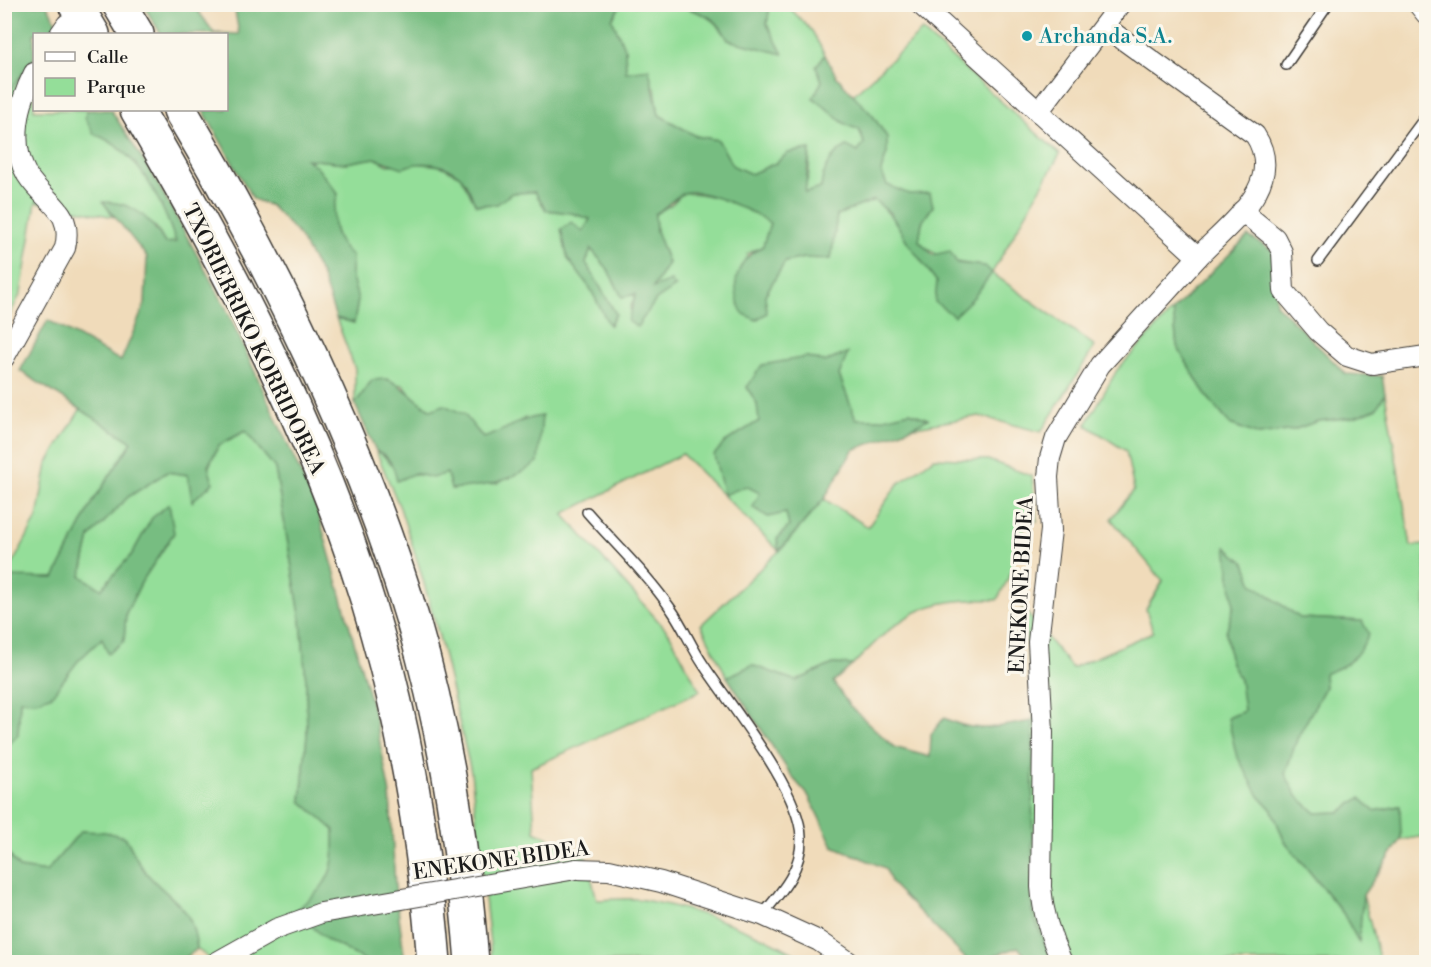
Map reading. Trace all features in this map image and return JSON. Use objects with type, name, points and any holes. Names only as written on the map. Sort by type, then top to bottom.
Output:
[{"type":"highway","points":[[119,4],[136,33]]},
{"type":"highway","name":"TXORIERRIKO KORRIDOREA","points":[[138,111],[217,254],[284,390],[327,488],[358,572],[377,632],[404,743],[424,861],[434,963]]},
{"type":"highway","name":"TXORIERRIKO KORRIDOREA","points":[[181,111],[250,237],[323,385],[358,465],[394,560],[413,622],[441,735],[462,856],[472,963]]},
{"type":"street","points":[[920,4],[1198,257]]},
{"type":"street","points":[[1038,112],[1119,4]]},
{"type":"street","points":[[1418,4],[1426,14]]},
{"type":"street","name":"ENEKONE BIDEA","points":[[1062,963],[1050,938],[1043,910],[1041,887],[1044,732],[1038,642],[1052,530],[1048,477],[1050,458],[1056,438],[1100,365],[1256,194],[1265,177],[1266,157],[1255,135],[1104,26]]},
{"type":"street","points":[[4,358],[65,248],[68,233],[65,219],[27,174],[16,136],[22,96],[33,75]]},
{"type":"street","points":[[1242,211],[1275,238],[1282,252],[1284,291],[1317,331],[1347,356],[1372,364],[1426,356]]},
{"type":"street","name":"ENEKONE BIDEA","points":[[217,963],[276,929],[321,913],[576,869],[609,870],[661,882],[762,915],[819,941],[849,963]]},
{"type":"lane","points":[[1286,65],[1328,4]]},
{"type":"lane","points":[[1318,261],[1426,116]]},
{"type":"lane","points":[[587,512],[671,609],[704,665],[754,738],[788,794],[798,817],[801,850],[796,871],[762,915]]},
{"type":"green space","points":[[4,5],[47,5],[58,26],[52,33],[33,33],[33,59],[7,95],[10,142],[4,138]]},
{"type":"green space","points":[[143,5],[194,5],[214,33],[160,33]]},
{"type":"green space","points":[[234,5],[621,5],[612,19],[625,49],[626,72],[649,69],[659,115],[696,136],[718,140],[733,166],[751,174],[776,163],[788,153],[810,149],[805,193],[821,188],[826,169],[836,154],[847,146],[858,152],[864,143],[859,129],[846,125],[813,98],[822,81],[816,66],[825,55],[837,77],[873,116],[887,137],[887,153],[881,171],[887,185],[909,194],[930,193],[933,206],[922,222],[919,241],[933,255],[950,251],[957,263],[985,266],[992,273],[974,297],[954,316],[935,302],[937,282],[908,243],[890,213],[874,200],[837,215],[831,259],[804,258],[785,262],[765,295],[767,313],[756,320],[742,313],[736,293],[736,283],[741,266],[746,259],[763,246],[770,223],[726,201],[690,192],[682,194],[655,214],[656,231],[668,263],[653,288],[671,281],[675,287],[656,300],[637,327],[628,321],[636,294],[622,297],[607,268],[591,249],[586,263],[616,314],[609,325],[590,288],[568,259],[561,229],[572,222],[583,232],[590,219],[571,213],[546,210],[535,192],[512,193],[497,204],[476,205],[462,178],[439,165],[417,164],[403,168],[375,158],[346,163],[306,159],[316,166],[338,194],[334,220],[340,243],[352,256],[351,273],[358,300],[354,323],[336,318],[321,274],[298,234],[271,206],[253,199],[204,111],[228,111],[228,34],[239,34]]},
{"type":"green space","points":[[621,5],[667,6],[696,11],[719,27],[728,40],[782,53],[767,24],[770,5],[787,5],[812,31],[825,55],[816,66],[822,81],[813,98],[841,121],[859,129],[864,143],[858,153],[823,175],[821,188],[804,193],[809,173],[810,149],[788,153],[776,163],[751,174],[733,166],[718,140],[696,136],[659,115],[655,88],[626,72],[625,49],[612,19]]},
{"type":"green space","points":[[681,5],[770,5],[767,24],[783,54],[728,40],[713,20]]},
{"type":"green space","points":[[922,31],[1060,154],[992,273],[1095,346],[1041,432],[979,416],[910,428],[927,419],[910,412],[880,419],[856,419],[839,375],[847,353],[825,362],[807,357],[747,387],[757,404],[760,421],[725,442],[746,486],[760,493],[753,508],[768,517],[786,512],[789,526],[777,539],[780,551],[824,499],[868,527],[898,484],[934,458],[988,460],[1032,476],[1037,521],[1027,519],[1008,579],[997,600],[950,602],[916,612],[886,633],[853,665],[833,664],[796,681],[752,665],[727,677],[701,625],[779,551],[682,454],[563,514],[669,633],[700,691],[531,768],[535,831],[586,857],[597,900],[638,899],[708,916],[771,941],[809,962],[492,962],[471,772],[439,636],[419,566],[400,508],[376,451],[395,467],[407,472],[427,476],[447,473],[451,489],[498,483],[525,418],[500,433],[483,438],[474,427],[424,406],[403,385],[372,380],[355,404],[355,369],[336,318],[354,323],[358,300],[351,273],[352,256],[340,243],[334,228],[335,203],[338,194],[316,166],[304,159],[346,163],[375,158],[388,165],[415,163],[441,166],[460,176],[476,205],[497,204],[512,193],[535,192],[546,210],[571,213],[590,219],[583,233],[561,229],[568,259],[590,288],[610,325],[616,314],[586,263],[591,249],[607,268],[622,297],[636,294],[630,308],[637,326],[656,300],[675,287],[653,288],[668,263],[656,231],[655,214],[671,205],[683,193],[706,195],[729,202],[770,223],[763,246],[747,254],[765,295],[785,262],[804,258],[831,259],[837,215],[875,200],[900,228],[937,282],[985,266],[965,264],[941,257],[919,241],[922,222],[933,206],[887,185],[881,171],[887,153],[873,116],[852,96]]},
{"type":"green space","points":[[33,59],[33,111],[87,111],[85,118],[94,134],[110,141],[123,152],[146,178],[163,209],[176,242],[165,243],[156,227],[103,202],[114,217],[36,202],[21,293],[5,324],[5,138],[9,141],[7,95]]},
{"type":"green space","points":[[87,111],[112,111],[157,182],[225,306],[317,509],[375,717],[390,794],[395,886],[405,962],[368,962],[326,939],[295,911],[316,893],[328,877],[333,858],[334,830],[301,801],[307,735],[306,681],[301,620],[275,468],[245,431],[219,445],[208,466],[213,483],[192,501],[188,475],[167,472],[128,497],[90,537],[81,576],[101,589],[132,554],[152,518],[169,504],[174,533],[141,583],[126,613],[124,641],[108,654],[102,638],[78,661],[52,695],[36,701],[20,700],[18,735],[5,748],[5,577],[54,578],[94,500],[132,442],[20,371],[48,320],[121,361],[145,304],[147,257],[103,202],[114,202],[132,208],[147,219],[165,243],[176,242],[163,209],[146,178],[135,164],[110,141],[94,134],[85,118]]},
{"type":"green space","points":[[1248,236],[1274,251],[1276,304],[1346,374],[1382,376],[1385,394],[1376,409],[1354,417],[1318,421],[1293,430],[1259,435],[1230,424],[1205,394],[1177,346],[1173,310]]},
{"type":"green space","points":[[1173,310],[1177,346],[1205,394],[1230,424],[1259,435],[1293,430],[1318,421],[1354,417],[1375,409],[1385,394],[1411,546],[1426,545],[1426,761],[1419,764],[1426,793],[1426,836],[1401,840],[1399,806],[1374,811],[1360,798],[1340,812],[1316,813],[1297,796],[1285,774],[1297,739],[1325,687],[1324,674],[1362,621],[1300,618],[1253,584],[1245,563],[1227,548],[1234,606],[1226,632],[1231,664],[1240,680],[1259,796],[1272,810],[1284,840],[1343,913],[1358,941],[1363,895],[1380,962],[1052,962],[1032,911],[1031,765],[1034,701],[1022,607],[1072,668],[1153,632],[1146,609],[1163,581],[1111,519],[1134,490],[1126,451],[1086,425],[1117,370]]},
{"type":"green space","points":[[848,353],[839,375],[856,419],[880,419],[910,412],[928,419],[853,450],[824,499],[779,551],[777,539],[789,526],[786,513],[768,517],[753,507],[760,493],[746,486],[724,495],[714,455],[725,442],[759,421],[757,404],[747,387],[762,365],[807,357],[825,362]]},
{"type":"green space","points":[[387,379],[399,385],[431,410],[444,405],[464,414],[483,438],[526,419],[542,416],[538,462],[507,479],[475,486],[451,489],[447,473],[432,478],[415,473],[397,481],[388,459],[376,451],[355,404],[372,380]]},
{"type":"green space","points":[[81,408],[132,442],[94,500],[54,578],[5,578],[37,518],[47,464]]},
{"type":"green space","points":[[245,431],[275,468],[301,620],[306,681],[307,735],[301,801],[334,830],[335,862],[321,890],[326,939],[368,962],[214,962],[197,949],[187,914],[146,873],[125,837],[81,831],[46,872],[19,868],[5,849],[5,748],[18,735],[20,700],[78,661],[102,638],[124,641],[126,613],[141,583],[152,518],[132,554],[101,589],[81,577],[90,537],[128,497],[167,472],[188,475],[193,501],[219,445]]},
{"type":"green space","points":[[1226,547],[1245,563],[1253,584],[1300,618],[1362,621],[1369,634],[1352,660],[1324,674],[1325,687],[1297,739],[1285,774],[1297,796],[1316,813],[1340,812],[1360,798],[1374,811],[1400,806],[1401,840],[1363,895],[1359,942],[1343,913],[1284,840],[1272,810],[1259,796],[1236,754],[1228,718],[1244,711],[1240,680],[1231,664],[1226,632],[1234,606]]},
{"type":"green space","points":[[5,578],[7,597],[5,602]]},
{"type":"green space","points":[[833,664],[853,665],[833,682],[849,705],[894,747],[930,757],[931,734],[944,718],[978,728],[1033,721],[1032,911],[1052,962],[1030,962],[1018,947],[976,962],[969,962],[892,884],[885,868],[833,846],[808,795],[793,778],[727,677],[752,665],[796,681]]},
{"type":"green space","points":[[81,831],[105,832],[125,837],[146,873],[182,907],[195,934],[197,949],[180,962],[5,962],[5,849],[19,868],[46,872]]},
{"type":"place","name":"Archanda S.A.","points":[[1027,36]]}]
